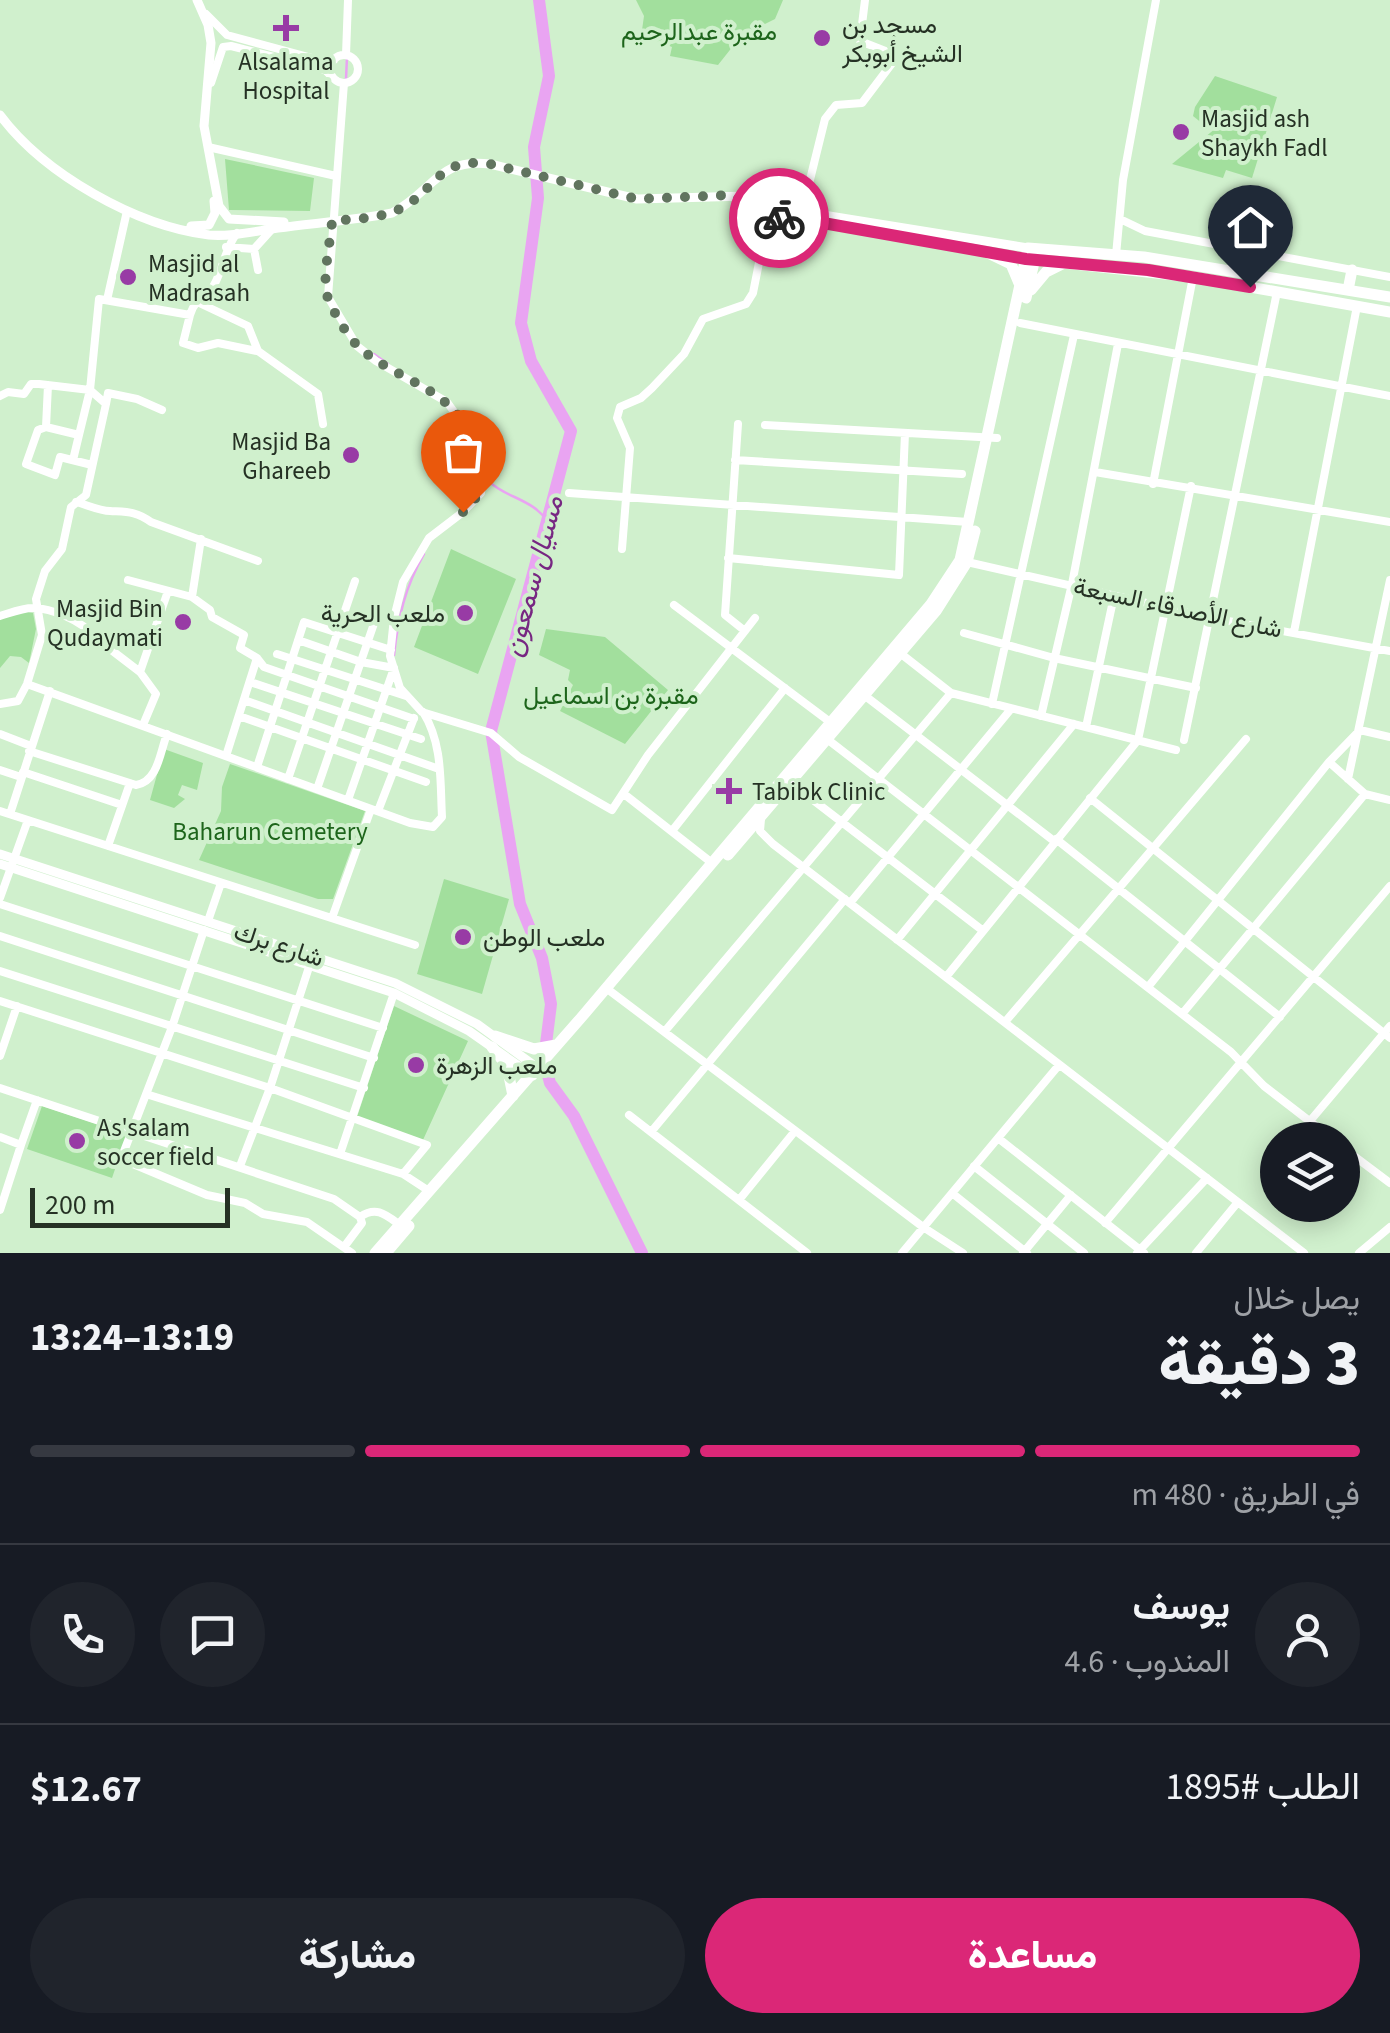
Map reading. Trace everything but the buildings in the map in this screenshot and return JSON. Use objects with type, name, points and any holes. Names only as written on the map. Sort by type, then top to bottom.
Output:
[{"type":"highway","points":[[375,1253],[791,784],[931,604],[960,560],[1020,323],[1022,294],[1018,278],[1011,264],[984,250]]},
{"type":"highway","points":[[1031,254],[1116,255],[1252,272],[1390,297]]},
{"type":"highway","points":[[1031,254],[1193,277],[1390,312]]},
{"type":"highway","points":[[386,1253],[830,722],[936,611],[967,562],[1031,254]]},
{"type":"highway","points":[[1022,294],[1041,276],[1068,262]]},
{"type":"highway","points":[[1348,290],[1352,270]]},
{"type":"highway","points":[[1250,287],[1252,272]]},
{"type":"highway","points":[[494,1041],[534,1048],[556,1045]]},
{"type":"highway","points":[[494,1041],[507,1066],[513,1096]]},
{"type":"main road","points":[[200,4],[211,42],[204,126],[219,206],[229,219],[312,223]]},
{"type":"main road","points":[[0,115],[26,147],[52,169],[127,210],[207,235],[392,213],[408,205],[444,172],[466,161],[637,199],[756,195],[778,190],[803,208],[843,220],[1031,254]]},
{"type":"main road","points":[[173,225],[209,225],[215,213],[214,179]]},
{"type":"main road","points":[[768,190],[761,197],[768,215]]},
{"type":"main road","points":[[730,195],[768,215],[1031,254]]},
{"type":"main road","points":[[768,215],[787,209],[785,196]]},
{"type":"main road","name":"شارع برك","points":[[0,854],[13,863],[395,983],[494,1041],[536,1073]]},
{"type":"main road","name":"شارع برك","points":[[0,864],[13,863]]},
{"type":"main road","name":"شارع برك","points":[[206,925],[394,993],[494,1041]]},
{"type":"street","points":[[346,55],[348,0]]},
{"type":"street","points":[[803,208],[825,119],[836,105],[862,103],[894,62],[893,54],[860,41],[865,0]]},
{"type":"street","points":[[1116,255],[1123,180],[1156,0]]},
{"type":"street","points":[[200,4],[218,30],[227,35],[326,62],[346,55]]},
{"type":"street","points":[[206,107],[223,47],[242,48],[325,70],[344,83]]},
{"type":"street","points":[[344,83],[356,77],[359,68],[346,55]]},
{"type":"street","points":[[332,77],[330,68],[334,60]]},
{"type":"street","points":[[344,83],[326,292],[357,346],[447,402],[467,430],[472,458],[482,480],[481,493],[429,538],[403,582],[391,650],[400,688],[424,712],[491,733],[519,757],[606,810],[616,808],[648,754],[755,618]]},
{"type":"street","points":[[208,147],[336,176]]},
{"type":"street","points":[[107,300],[127,210]]},
{"type":"street","points":[[622,549],[630,448],[617,418],[620,406],[641,398],[652,388],[684,354],[703,319],[746,304],[753,292],[768,215]]},
{"type":"street","points":[[1120,219],[1145,231],[1390,277]]},
{"type":"street","points":[[254,250],[273,228]]},
{"type":"street","points":[[237,233],[226,246],[214,285],[195,301],[183,344],[198,348],[218,343],[258,351],[318,394],[323,424]]},
{"type":"street","points":[[226,246],[254,250]]},
{"type":"street","points":[[254,250],[258,270]]},
{"type":"street","points":[[1153,484],[1193,277]]},
{"type":"street","points":[[1184,740],[1277,292]]},
{"type":"street","points":[[73,460],[90,390],[98,298],[190,315]]},
{"type":"street","points":[[195,301],[248,326],[258,351]]},
{"type":"street","points":[[1294,632],[1357,306]]},
{"type":"street","points":[[1020,323],[1390,396]]},
{"type":"street","points":[[992,704],[1074,335]]},
{"type":"street","points":[[1040,716],[1072,584],[1118,344]]},
{"type":"street","points":[[0,396],[8,392],[24,394],[32,384],[48,385],[90,390],[106,404]]},
{"type":"street","points":[[46,427],[48,385]]},
{"type":"street","points":[[0,704],[18,701],[27,684],[42,635],[35,608],[45,571],[62,549],[71,507],[86,494],[108,393],[162,410]]},
{"type":"street","points":[[738,424],[725,615],[745,632]]},
{"type":"street","points":[[765,426],[993,438]]},
{"type":"street","points":[[79,434],[46,427],[38,430],[26,464],[54,475],[60,457],[92,465]]},
{"type":"street","points":[[728,558],[900,575],[905,432]]},
{"type":"street","points":[[736,460],[962,474]]},
{"type":"street","points":[[1095,472],[1390,522]]},
{"type":"street","points":[[946,977],[1138,740],[1191,486]]},
{"type":"street","points":[[569,493],[970,522]]},
{"type":"street","points":[[76,502],[111,512],[120,509],[140,514],[151,522],[258,562]]},
{"type":"street","points":[[192,596],[201,540]]},
{"type":"street","name":"شارع الأصدقاء السبعة","points":[[967,562],[1212,618],[1390,651]]},
{"type":"street","points":[[128,580],[192,596],[210,610],[212,617],[244,635],[240,648],[258,658],[264,667],[414,718]]},
{"type":"street","points":[[1348,779],[1390,580]]},
{"type":"street","points":[[288,778],[355,581]]},
{"type":"street","points":[[140,672],[168,592]]},
{"type":"street","points":[[1086,727],[1114,596]]},
{"type":"street","points":[[674,604],[830,722]]},
{"type":"street","points":[[0,616],[35,608],[89,629],[92,636],[140,672],[156,694],[143,725]]},
{"type":"street","points":[[317,789],[379,609]]},
{"type":"street","points":[[257,767],[304,622],[391,650]]},
{"type":"street","points":[[964,633],[1054,658],[1196,688]]},
{"type":"street","points":[[298,640],[360,662],[394,668]]},
{"type":"street","points":[[900,653],[951,694],[1176,750]]},
{"type":"street","points":[[277,654],[410,700]]},
{"type":"street","points":[[226,756],[258,658]]},
{"type":"street","points":[[348,800],[394,668]]},
{"type":"street","points":[[250,682],[421,739]]},
{"type":"street","points":[[27,684],[374,810],[434,827],[442,817],[440,768],[437,740],[424,712]]},
{"type":"street","points":[[672,831],[785,688]]},
{"type":"street","points":[[50,691],[5,812],[415,946]]},
{"type":"street","points":[[861,692],[1280,1017]]},
{"type":"street","points":[[664,1031],[951,694]]},
{"type":"street","points":[[244,700],[440,768]]},
{"type":"street","points":[[332,918],[414,718],[410,700]]},
{"type":"street","points":[[650,1132],[1011,708]]},
{"type":"street","points":[[238,716],[426,782]]},
{"type":"street","points":[[897,940],[1074,724]]},
{"type":"street","points":[[1360,730],[1390,737]]},
{"type":"street","points":[[1148,987],[1360,730]]},
{"type":"street","points":[[0,734],[130,783],[144,784],[152,778],[166,734]]},
{"type":"street","points":[[827,738],[1148,987],[1310,1121],[1388,1032],[1313,977],[1090,798]]},
{"type":"street","points":[[1005,1022],[1246,739]]},
{"type":"street","points":[[1330,762],[1364,794],[1390,800]]},
{"type":"street","points":[[0,770],[122,805]]},
{"type":"street","points":[[108,846],[130,783]]},
{"type":"street","points":[[791,784],[982,930]]},
{"type":"street","points":[[624,794],[712,863]]},
{"type":"street","points":[[1182,1014],[1364,794]]},
{"type":"street","points":[[761,817],[758,826],[774,844],[1304,1253]]},
{"type":"street","points":[[28,820],[0,901],[383,1028]]},
{"type":"street","points":[[736,846],[748,838],[774,844]]},
{"type":"street","points":[[222,883],[121,1159],[206,1195],[245,1204],[263,1214],[308,1222],[348,1250],[360,1228],[360,1217]]},
{"type":"street","points":[[1106,1223],[1389,888]]},
{"type":"street","points":[[0,936],[374,1058]]},
{"type":"street","points":[[240,1166],[280,1061],[310,964]]},
{"type":"street","points":[[0,970],[364,1088]]},
{"type":"street","points":[[608,989],[963,1253]]},
{"type":"street","points":[[340,1154],[394,993]]},
{"type":"street","points":[[0,1001],[270,1088],[427,1145],[403,1174]]},
{"type":"street","points":[[0,1056],[17,1006]]},
{"type":"street","points":[[902,1253],[1059,1064]]},
{"type":"street","points":[[0,1088],[334,1199],[360,1217]]},
{"type":"street","points":[[146,1094],[403,1174],[429,1191]]},
{"type":"street","points":[[0,1210],[4,1187],[37,1100]]},
{"type":"street","points":[[629,1115],[806,1253]]},
{"type":"street","points":[[739,1200],[795,1131]]},
{"type":"street","points":[[0,1138],[21,1145]]},
{"type":"street","points":[[998,1138],[1140,1252],[1206,1178]]},
{"type":"street","points":[[1360,1160],[1390,1183]]},
{"type":"street","points":[[974,1166],[1084,1253]]},
{"type":"street","points":[[952,1194],[1025,1252],[1070,1195]]},
{"type":"street","points":[[1196,1253],[1238,1202]]},
{"type":"street","points":[[360,1217],[376,1211],[400,1225]]},
{"type":"street","points":[[1358,1253],[1390,1227]]},
{"type":"green space","name":"مقبرة عبدالرحيم","points":[[636,0],[783,0],[775,19],[741,36],[718,65],[670,56],[672,47],[642,30],[644,16]]},
{"type":"green space","points":[[1215,76],[1277,97],[1252,178],[1226,170],[1223,178],[1172,164],[1221,124],[1208,116],[1203,124],[1193,116]]},
{"type":"green space","points":[[225,159],[314,178],[310,211],[229,210]]},
{"type":"green space","name":"ملعب الحرية","points":[[451,549],[516,579],[478,674],[414,647]]},
{"type":"green space","points":[[23,611],[33,613],[36,629],[29,663],[10,656],[0,668],[0,617]]},
{"type":"green space","name":"مقبرة بن اسماعيل","points":[[546,629],[605,637],[668,690],[625,744],[560,711],[573,685],[568,680],[570,670],[539,655]]},
{"type":"green space","name":"Baharun Cemetery","points":[[164,749],[203,763],[197,790],[182,785],[178,795],[185,799],[174,808],[150,800]]},
{"type":"green space","name":"Baharun Cemetery","points":[[230,764],[365,811],[333,899],[318,899],[199,860],[221,811],[222,787]]},
{"type":"green space","name":"ملعب الوطن","points":[[444,879],[509,899],[482,994],[417,974]]},
{"type":"green space","name":"ملعب الزهرة","points":[[394,1006],[468,1041],[423,1140],[357,1117]]},
{"type":"green space","name":"As'salam soccer field","points":[[42,1106],[127,1134],[112,1178],[27,1149]]},
{"type":"waterway","name":"مسيال سمعون","points":[[539,0],[549,76],[534,147],[538,198],[521,323],[531,361],[571,431],[491,731],[520,904],[542,958],[551,1004],[544,1060],[550,1083],[574,1116],[642,1253]]},
{"type":"waterway","points":[[346,79],[347,57]]},
{"type":"waterway","points":[[374,354],[388,364]]},
{"type":"waterway","points":[[483,475],[499,489],[534,507],[549,523]]},
{"type":"waterway","points":[[394,655],[403,603],[424,554]]},
{"type":"way so far","points":[[463,512],[481,493],[482,480],[472,458],[467,430],[447,402],[376,361],[357,346],[342,324],[326,292],[332,221],[392,213],[408,205],[444,172],[466,161],[637,199],[730,195],[745,200],[768,217],[779,218]]},
{"type":"place","name":"Alsalama Hospital","points":[[286,28]]},
{"type":"place","name":"مسجد بن الشيخ أبوبكر","points":[[822,38]]},
{"type":"place","name":"Masjid ash Shaykh Fadl","points":[[1181,132]]},
{"type":"place","name":"Masjid al Madrasah","points":[[128,277]]},
{"type":"place","name":"Masjid Ba Ghareeb","points":[[351,455]]},
{"type":"place","name":"ملعب الحرية","points":[[465,613]]},
{"type":"place","name":"Masjid Bin Qudaymati","points":[[183,622]]},
{"type":"place","name":"Tabibk Clinic","points":[[729,791]]},
{"type":"place","name":"ملعب الوطن","points":[[463,937]]},
{"type":"place","name":"ملعب الزهرة","points":[[416,1065]]},
{"type":"place","name":"As'salam soccer field","points":[[77,1141]]},
{"type":"route","points":[[779,218],[1026,259],[1148,270],[1250,287]]}]
